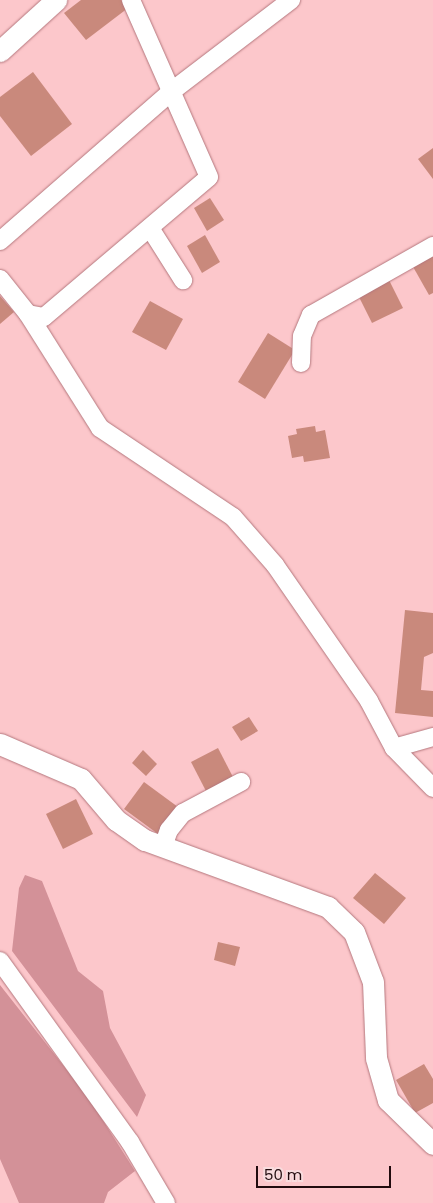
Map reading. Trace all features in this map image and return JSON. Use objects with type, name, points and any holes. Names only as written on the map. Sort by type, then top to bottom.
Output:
[{"type":"street","points":[[0,51],[56,0]]},
{"type":"street","points":[[28,314],[44,316],[209,177],[131,0]]},
{"type":"street","points":[[0,240],[172,90],[291,0]]},
{"type":"street","points":[[150,228],[183,280]]},
{"type":"street","points":[[301,363],[302,336],[311,315],[433,246]]},
{"type":"street","points":[[0,279],[28,314],[100,428],[141,459],[190,484],[234,517],[275,565],[369,702],[394,748],[433,788]]},
{"type":"street","points":[[394,748],[433,737]]},
{"type":"street","points":[[0,744],[81,779],[116,820],[163,847],[328,908],[354,932],[373,982],[376,1058],[388,1100],[433,1144]]},
{"type":"street","points":[[163,847],[169,830],[183,813],[242,782]]},
{"type":"street","points":[[0,961],[130,1142],[166,1203]]},
{"type":"shaded area","points":[[25,875],[42,881],[78,971],[103,991],[110,1028],[146,1095],[137,1117],[12,951],[19,888]]},
{"type":"shaded area","points":[[0,985],[88,1097],[135,1171],[108,1192],[104,1203],[19,1203],[0,1159]]},
{"type":"building","points":[[81,0],[121,0],[128,8],[86,40],[64,13]]},
{"type":"building","points":[[33,72],[72,124],[31,156],[0,116],[0,97]]},
{"type":"building","points":[[433,148],[433,179],[418,159]]},
{"type":"building","points":[[210,198],[224,220],[207,231],[194,208]]},
{"type":"building","points":[[205,235],[220,262],[202,273],[187,246]]},
{"type":"building","points":[[433,253],[433,293],[429,295],[412,265]]},
{"type":"building","points":[[389,280],[403,308],[372,323],[358,295]]},
{"type":"building","points":[[0,296],[14,312],[0,324]]},
{"type":"building","points":[[150,301],[183,319],[166,350],[132,332]]},
{"type":"building","points":[[268,333],[295,350],[265,399],[238,382]]},
{"type":"building","points":[[315,426],[316,432],[325,430],[330,458],[304,462],[303,456],[292,458],[288,436],[297,434],[296,429]]},
{"type":"building","points":[[405,610],[433,613],[433,653],[424,657],[421,690],[433,691],[433,717],[395,713]]},
{"type":"building","points":[[249,717],[258,731],[241,741],[232,727]]},
{"type":"building","points":[[218,748],[234,779],[207,793],[191,762]]},
{"type":"building","points":[[143,750],[157,764],[146,776],[132,763]]},
{"type":"building","points":[[144,782],[178,807],[158,834],[124,809]]},
{"type":"building","points":[[76,799],[93,834],[63,849],[46,814]]},
{"type":"building","points":[[375,873],[406,898],[384,924],[353,898]]},
{"type":"building","points":[[218,942],[240,947],[235,966],[214,960]]},
{"type":"building","points":[[424,1064],[433,1079],[433,1103],[415,1113],[396,1080]]}]
